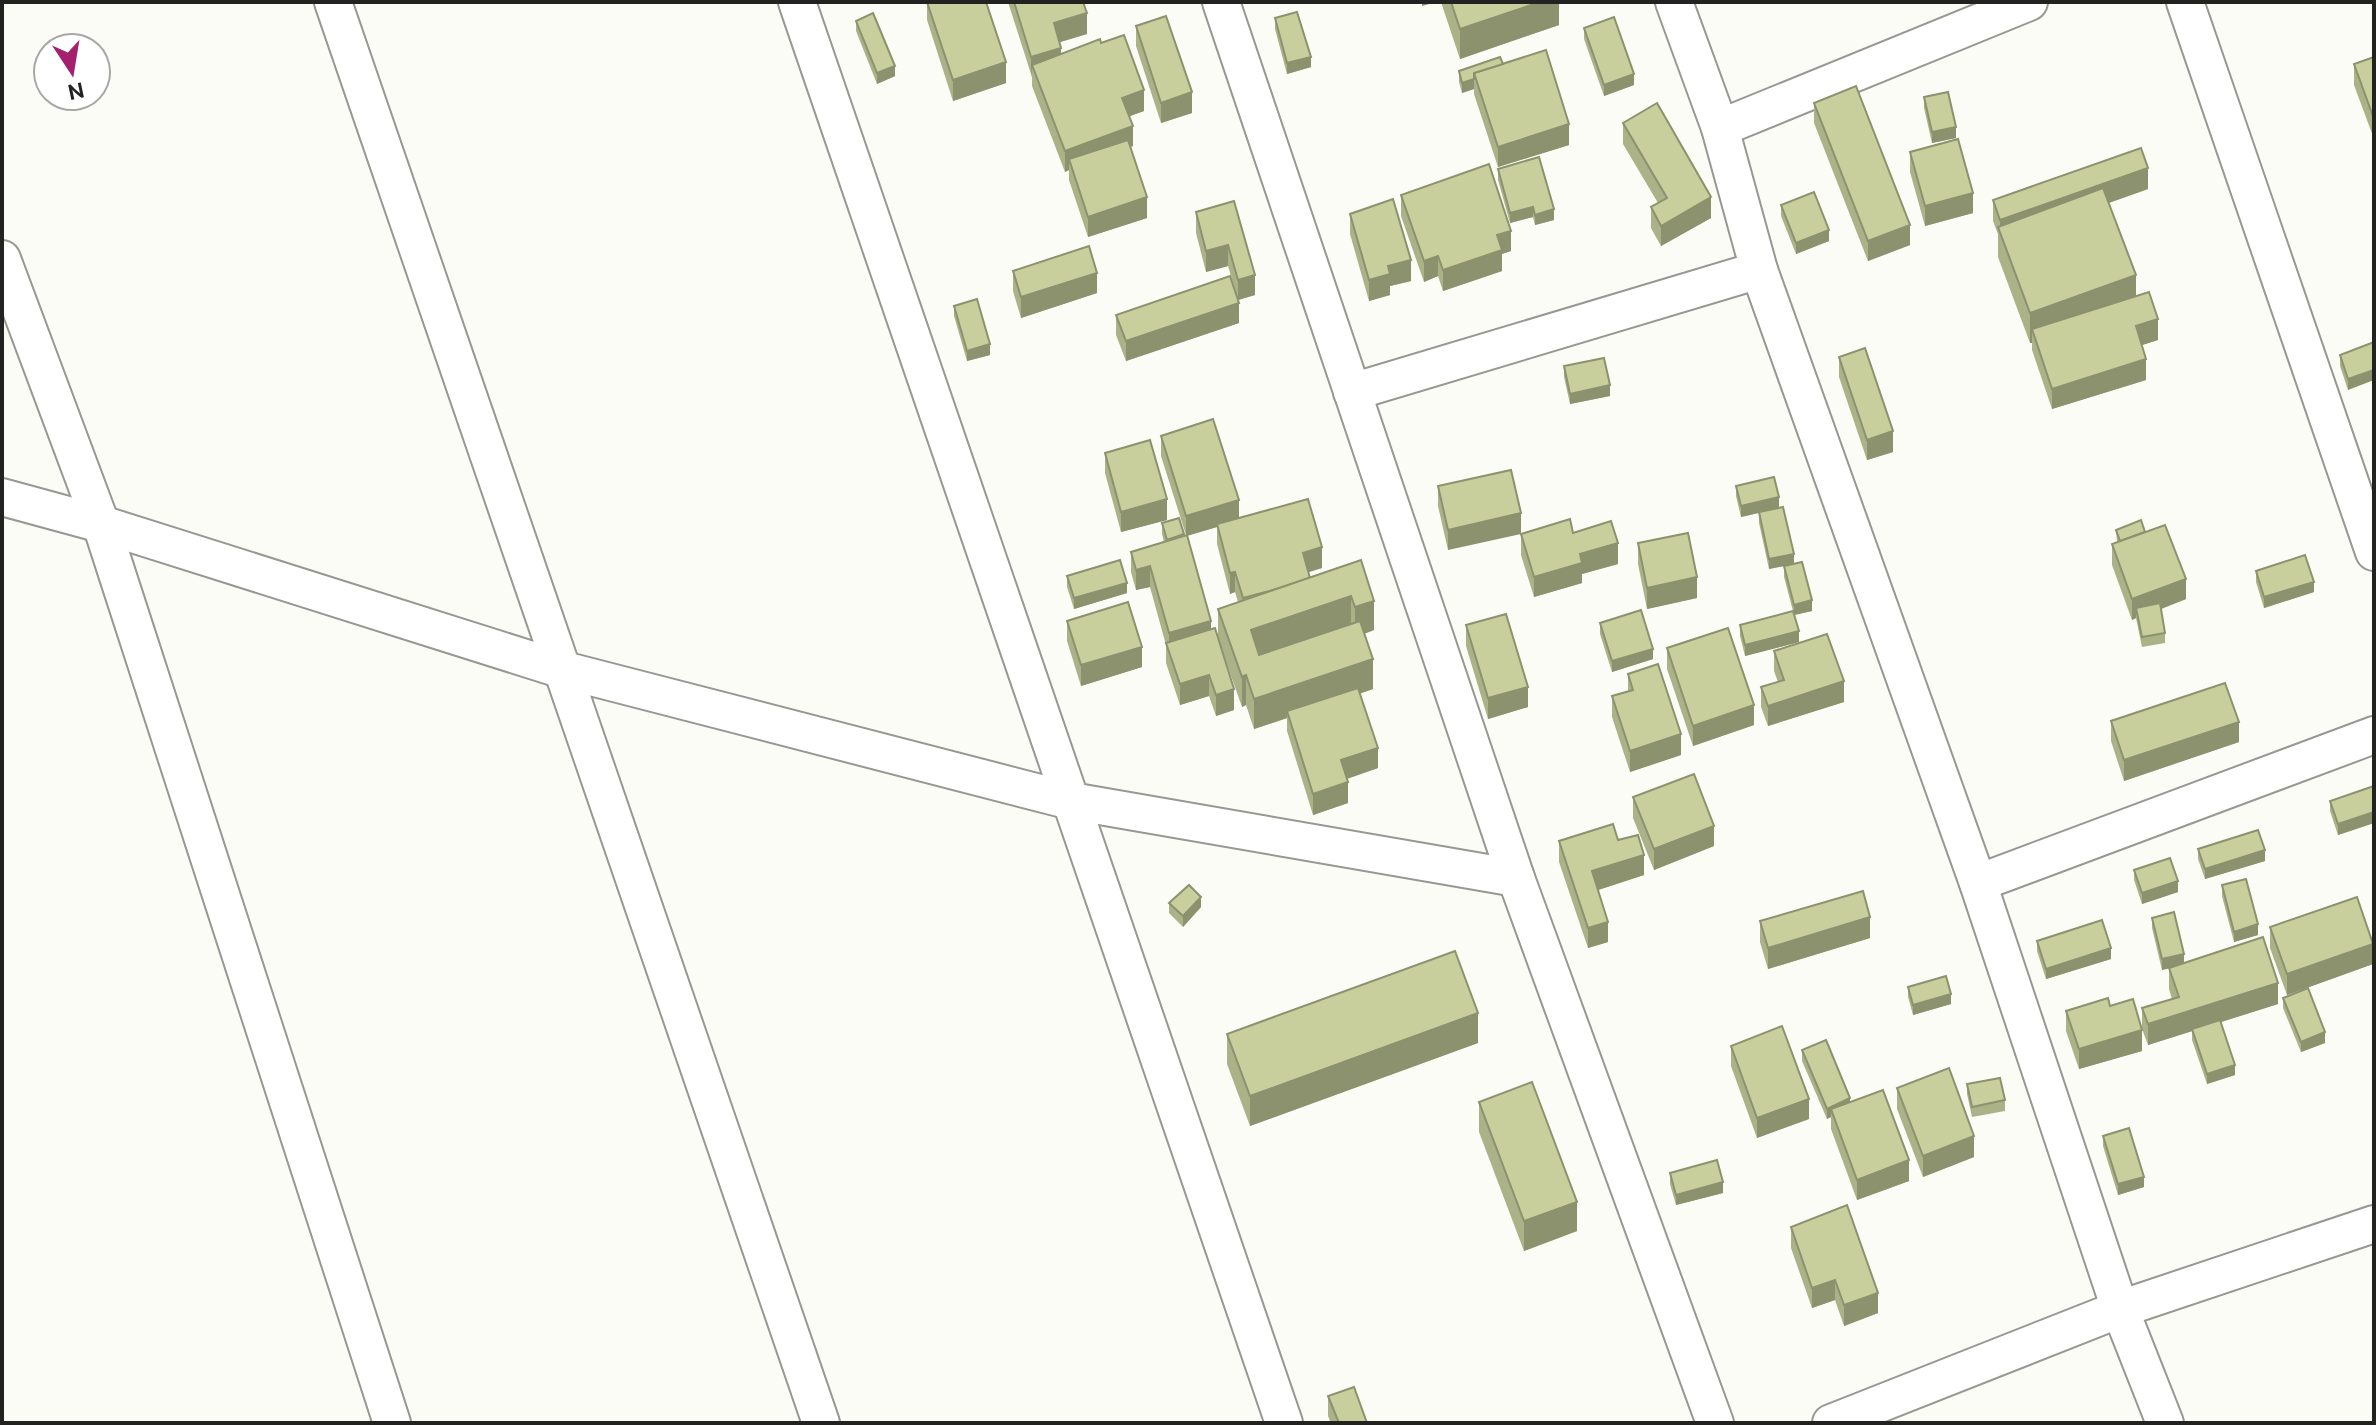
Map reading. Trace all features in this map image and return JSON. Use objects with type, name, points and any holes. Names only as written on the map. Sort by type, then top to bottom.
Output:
[{"type":"street","points":[[333,2],[821,1423]]},
{"type":"street","points":[[797,2],[1284,1423]]},
{"type":"street","points":[[1221,2],[1516,878],[1715,1423]]},
{"type":"street","points":[[1674,2],[1720,128],[1759,270],[1978,883],[2120,1309],[2165,1423]]},
{"type":"street","points":[[1720,128],[2029,2]]},
{"type":"street","points":[[2185,2],[2374,552]]},
{"type":"street","points":[[2,259],[101,524],[392,1423]]},
{"type":"street","points":[[1352,392],[1759,270]]},
{"type":"street","points":[[2,497],[101,524],[560,669],[1071,801],[1516,878]]},
{"type":"street","points":[[1978,883],[2374,735]]},
{"type":"street","points":[[1831,1423],[2120,1309],[2374,1224]]},
{"type":"building","points":[[927,2],[986,2],[1006,62],[953,80]]},
{"type":"building","points":[[1014,2],[1083,2],[1087,13],[1054,23],[1061,48],[1031,57]]},
{"type":"building","points":[[1451,2],[1540,2],[1460,29]]},
{"type":"building","points":[[1297,12],[1311,57],[1287,63],[1275,18]]},
{"type":"building","points":[[873,13],[895,66],[877,73],[856,21]]},
{"type":"building","points":[[1166,16],[1192,92],[1161,103],[1136,26]]},
{"type":"building","points":[[1614,17],[1634,74],[1604,85],[1584,28]]},
{"type":"building","points":[[1124,35],[1144,90],[1122,98],[1133,126],[1065,151],[1032,65],[1100,39],[1101,43]]},
{"type":"building","points":[[1546,50],[1569,124],[1498,147],[1474,73]]},
{"type":"building","points":[[1500,57],[1503,64],[1474,73],[1474,79],[1462,83],[1459,71]]},
{"type":"building","points":[[2374,57],[2374,119],[2354,64]]},
{"type":"building","points":[[1856,86],[1910,225],[1868,241],[1814,103]]},
{"type":"building","points":[[1948,92],[1956,127],[1932,132],[1924,97]]},
{"type":"building","points":[[1657,103],[1711,197],[1661,226],[1651,207],[1667,198],[1623,123]]},
{"type":"building","points":[[1958,139],[1973,193],[1925,206],[1910,152]]},
{"type":"building","points":[[1128,140],[1147,197],[1088,217],[1069,159]]},
{"type":"building","points":[[2141,148],[2148,168],[2000,220],[1993,200]]},
{"type":"building","points":[[1539,157],[1554,209],[1535,215],[1533,207],[1510,213],[1498,169]]},
{"type":"building","points":[[1489,164],[1511,231],[1497,235],[1502,250],[1443,270],[1438,256],[1424,261],[1401,195]]},
{"type":"building","points":[[2103,188],[2136,275],[2030,313],[1998,227]]},
{"type":"building","points":[[1814,192],[1829,230],[1796,243],[1781,205]]},
{"type":"building","points":[[1393,199],[1411,260],[1388,266],[1390,274],[1369,280],[1350,214]]},
{"type":"building","points":[[1234,201],[1255,275],[1238,280],[1228,245],[1206,251],[1196,212]]},
{"type":"building","points":[[1089,246],[1097,273],[1021,297],[1013,271]]},
{"type":"building","points":[[1230,276],[1239,303],[1126,341],[1116,315]]},
{"type":"building","points":[[2149,292],[2158,319],[2136,326],[2146,359],[2052,389],[2032,329]]},
{"type":"building","points":[[977,299],[990,344],[967,351],[954,306]]},
{"type":"building","points":[[2374,342],[2374,370],[2348,379],[2340,355]]},
{"type":"building","points":[[1865,348],[1893,431],[1867,440],[1839,357]]},
{"type":"building","points":[[1604,358],[1610,385],[1570,394],[1564,366]]},
{"type":"building","points":[[1213,419],[1239,500],[1186,516],[1161,436]]},
{"type":"building","points":[[1150,440],[1167,499],[1121,512],[1105,453]]},
{"type":"building","points":[[1511,470],[1521,513],[1448,530],[1438,486]]},
{"type":"building","points":[[1774,477],[1779,497],[1741,506],[1736,486]]},
{"type":"building","points":[[1308,499],[1322,547],[1303,553],[1310,578],[1243,598],[1235,572],[1230,573],[1217,524]]},
{"type":"building","points":[[1783,507],[1794,554],[1769,559],[1759,512]]},
{"type":"building","points":[[1179,518],[1184,534],[1167,540],[1162,523]]},
{"type":"building","points":[[1570,519],[1573,533],[1611,521],[1618,543],[1580,554],[1582,563],[1534,577],[1521,534]]},
{"type":"building","points":[[2141,520],[2145,532],[2120,541],[2116,530]]},
{"type":"building","points":[[2165,525],[2186,579],[2132,599],[2112,544]]},
{"type":"building","points":[[1688,533],[1697,577],[1647,588],[1638,543]]},
{"type":"building","points":[[1187,535],[1211,621],[1169,633],[1150,566],[1136,570],[1131,552]]},
{"type":"building","points":[[2305,555],[2314,582],[2264,597],[2256,571]]},
{"type":"building","points":[[1120,560],[1127,583],[1074,598],[1067,576]]},
{"type":"building","points":[[1361,560],[1374,601],[1355,607],[1351,596],[1251,630],[1259,655],[1360,621],[1373,659],[1254,699],[1246,675],[1242,677],[1218,609]]},
{"type":"building","points":[[1802,562],[1812,600],[1794,605],[1784,566]]},
{"type":"building","points":[[1128,602],[1142,647],[1081,665],[1067,621]]},
{"type":"building","points":[[2160,603],[2165,633],[2142,637],[2136,608]]},
{"type":"building","points":[[1641,610],[1653,649],[1612,661],[1600,623]]},
{"type":"building","points":[[1793,611],[1799,631],[1745,645],[1740,625]]},
{"type":"building","points":[[1506,614],[1528,687],[1488,698],[1466,625]]},
{"type":"building","points":[[1215,628],[1234,689],[1216,695],[1209,675],[1180,684],[1166,643]]},
{"type":"building","points":[[1728,628],[1754,705],[1693,726],[1667,648]]},
{"type":"building","points":[[1827,634],[1844,681],[1768,706],[1761,687],[1784,680],[1774,651]]},
{"type":"building","points":[[1658,664],[1681,734],[1630,751],[1612,696],[1633,690],[1628,674]]},
{"type":"building","points":[[2225,683],[2239,722],[2124,760],[2111,721]]},
{"type":"building","points":[[1358,688],[1378,748],[1341,760],[1348,782],[1313,794],[1287,711]]},
{"type":"building","points":[[1694,774],[1714,826],[1654,849],[1633,797]]},
{"type":"building","points":[[2374,786],[2374,812],[2338,824],[2330,801]]},
{"type":"building","points":[[1613,824],[1618,840],[1638,835],[1644,855],[1592,871],[1608,922],[1588,928],[1559,841]]},
{"type":"building","points":[[2258,830],[2265,850],[2205,869],[2198,849]]},
{"type":"building","points":[[2170,858],[2178,881],[2142,893],[2134,870]]},
{"type":"building","points":[[2246,879],[2258,924],[2234,932],[2222,885]]},
{"type":"building","points":[[1189,885],[1201,897],[1183,916],[1169,903]]},
{"type":"building","points":[[1863,891],[1870,917],[1768,948],[1760,921]]},
{"type":"building","points":[[2357,897],[2373,944],[2287,974],[2270,927]]},
{"type":"building","points":[[2174,912],[2184,954],[2162,959],[2152,918]]},
{"type":"building","points":[[2102,920],[2111,948],[2046,969],[2037,941]]},
{"type":"building","points":[[2263,937],[2278,983],[2148,1024],[2142,1008],[2179,997],[2169,968]]},
{"type":"building","points":[[1455,951],[1478,1013],[1250,1096],[1227,1034]]},
{"type":"building","points":[[1946,976],[1951,994],[1913,1005],[1908,987]]},
{"type":"building","points":[[2308,988],[2325,1032],[2301,1042],[2283,998]]},
{"type":"building","points":[[2108,998],[2110,1006],[2133,999],[2142,1030],[2079,1049],[2066,1011]]},
{"type":"building","points":[[2220,1020],[2235,1065],[2207,1074],[2192,1029]]},
{"type":"building","points":[[1782,1026],[1809,1099],[1757,1118],[1731,1046]]},
{"type":"building","points":[[1826,1040],[1850,1098],[1827,1109],[1802,1050]]},
{"type":"building","points":[[1949,1068],[1974,1136],[1923,1156],[1897,1088]]},
{"type":"building","points":[[2000,1078],[2005,1100],[1972,1107],[1967,1084]]},
{"type":"building","points":[[1532,1082],[1577,1202],[1524,1221],[1479,1102]]},
{"type":"building","points":[[1883,1090],[1909,1160],[1857,1180],[1831,1109]]},
{"type":"building","points":[[2129,1128],[2144,1177],[2118,1184],[2103,1136]]},
{"type":"building","points":[[1717,1160],[1723,1182],[1676,1195],[1670,1173]]},
{"type":"building","points":[[1847,1205],[1878,1293],[1844,1305],[1835,1280],[1812,1288],[1791,1227]]},
{"type":"building","points":[[1354,1387],[1367,1423],[1339,1423],[1328,1396]]}]
